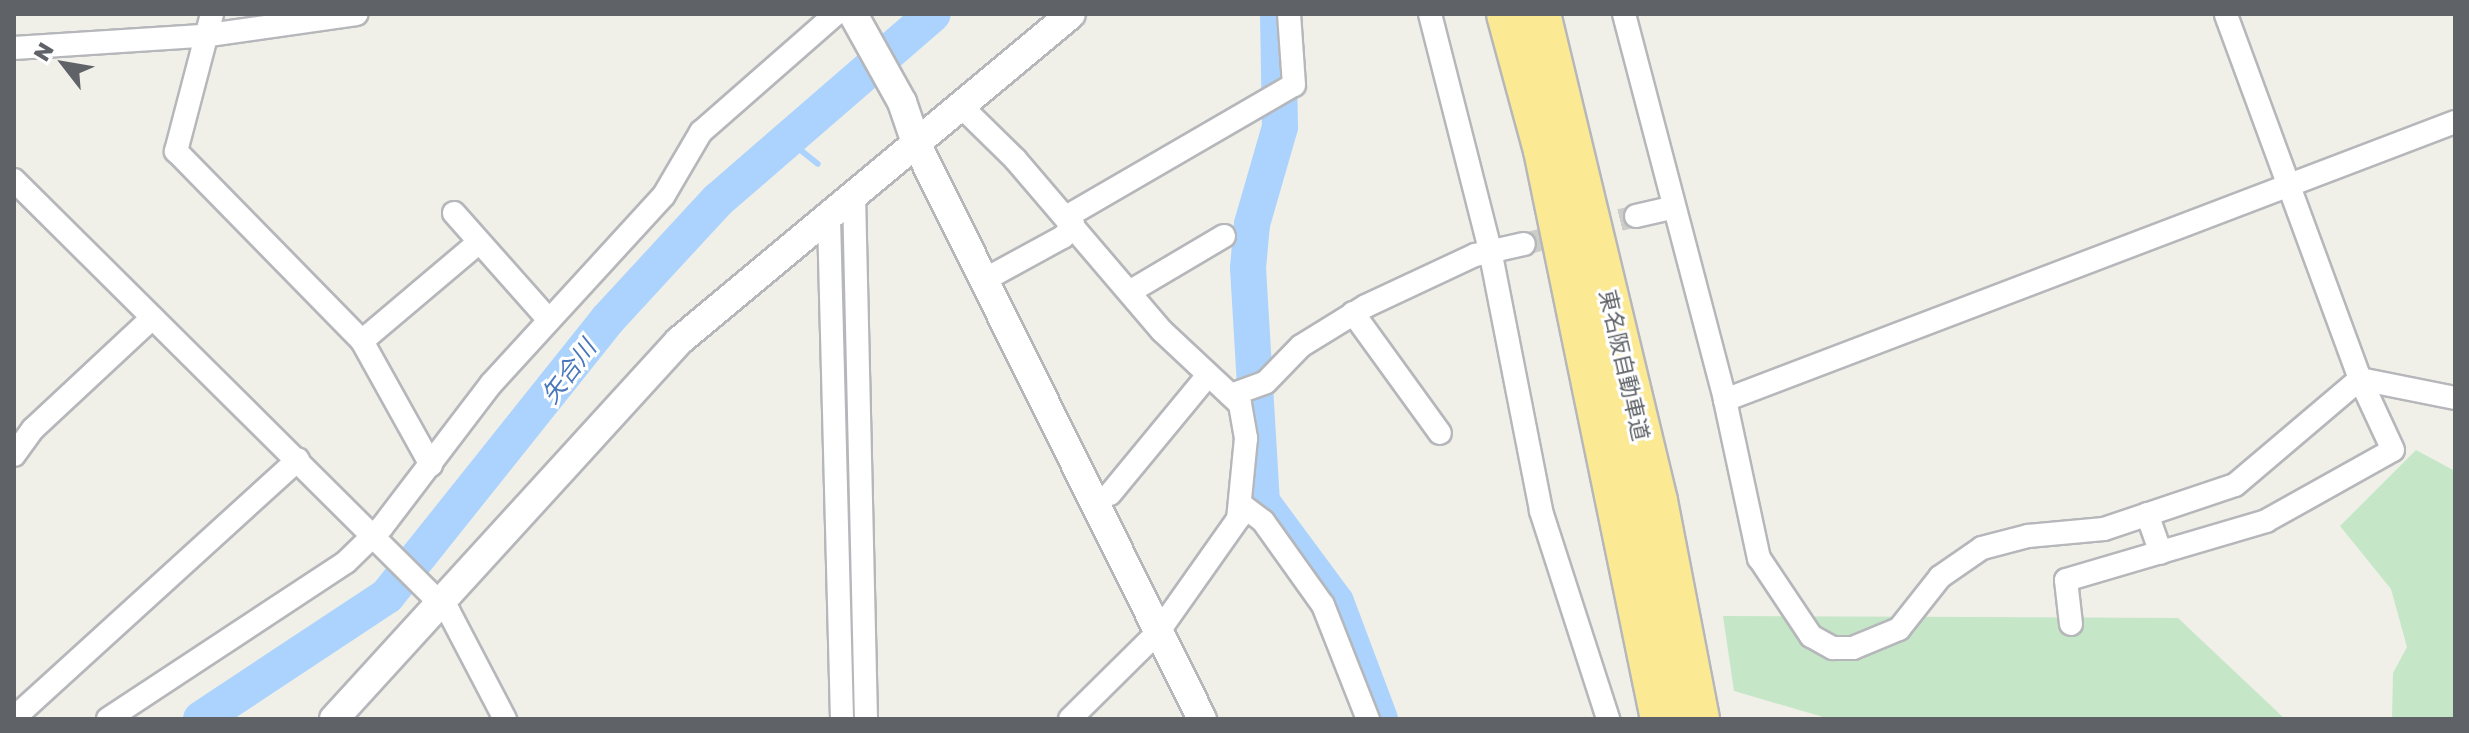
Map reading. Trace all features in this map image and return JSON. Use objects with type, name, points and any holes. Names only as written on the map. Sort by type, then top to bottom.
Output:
[{"type":"highway","name":"東名阪自動車道","points":[[1508,14],[1545,150],[1662,719]]},
{"type":"highway","name":"東名阪自動車道","points":[[1539,14],[1656,501],[1698,719]]},
{"type":"street","points":[[212,14],[202,36],[175,134],[179,158],[362,341],[431,465]]},
{"type":"street","points":[[14,48],[202,36],[356,14]]},
{"type":"street","points":[[108,719],[346,562],[375,539],[548,319],[664,195],[701,132],[836,14]]},
{"type":"street","points":[[853,14],[902,102],[916,143],[1202,719]]},
{"type":"street","points":[[334,719],[434,597],[679,341],[829,219],[1071,14]]},
{"type":"street","points":[[984,280],[1063,237],[1069,221],[1294,85],[1289,14]]},
{"type":"street","points":[[1430,14],[1490,250],[1541,511],[1608,719]]},
{"type":"street","points":[[1624,14],[1725,400],[1759,558],[1811,636],[1833,648],[1862,645],[1899,629],[1940,577],[1982,548],[2028,536],[2095,531],[2235,485],[2360,379]]},
{"type":"street","points":[[2071,624],[2066,580],[2266,521],[2393,450],[2360,379],[2226,14]]},
{"type":"street","points":[[960,105],[1208,375],[1246,388]]},
{"type":"street","points":[[1725,400],[2455,122]]},
{"type":"street","points":[[14,180],[434,597],[505,719]]},
{"type":"street","points":[[854,195],[866,719]]},
{"type":"street","points":[[1636,216],[1674,207]]},
{"type":"street","points":[[454,213],[548,319]]},
{"type":"street","points":[[829,219],[842,719]]},
{"type":"street","points":[[1131,291],[1224,236]]},
{"type":"street","points":[[362,341],[479,242]]},
{"type":"street","points":[[1070,719],[1159,631],[1243,506],[1246,438],[1240,404],[1246,388],[1301,346],[1353,313],[1490,250],[1524,244]]},
{"type":"street","points":[[1353,313],[1440,433]]},
{"type":"street","points":[[14,455],[33,429],[152,318]]},
{"type":"street","points":[[1110,494],[1208,375]]},
{"type":"street","points":[[2360,379],[2455,398]]},
{"type":"street","points":[[14,718],[298,460]]},
{"type":"street","points":[[1243,506],[1263,521],[1323,605],[1368,719]]},
{"type":"street","points":[[2147,514],[2161,553]]},
{"type":"green space","points":[[2416,450],[2455,471],[2455,719],[2392,719],[2393,673],[2407,647],[2391,589],[2340,526]]},
{"type":"green space","points":[[1723,616],[2178,618],[2285,719],[1830,719],[1734,691]]},
{"type":"waterway","name":"矢合川","points":[[201,719],[387,596],[608,319],[718,200],[933,14]]},
{"type":"waterway","points":[[1278,14],[1280,127],[1252,224],[1248,268],[1262,502],[1336,602],[1380,719]]},
{"type":"waterway","points":[[784,137],[818,164]]},
{"type":"waterway","points":[[841,239],[853,611]]},
{"type":"tunnel","points":[[1524,244],[1636,216]]}]
